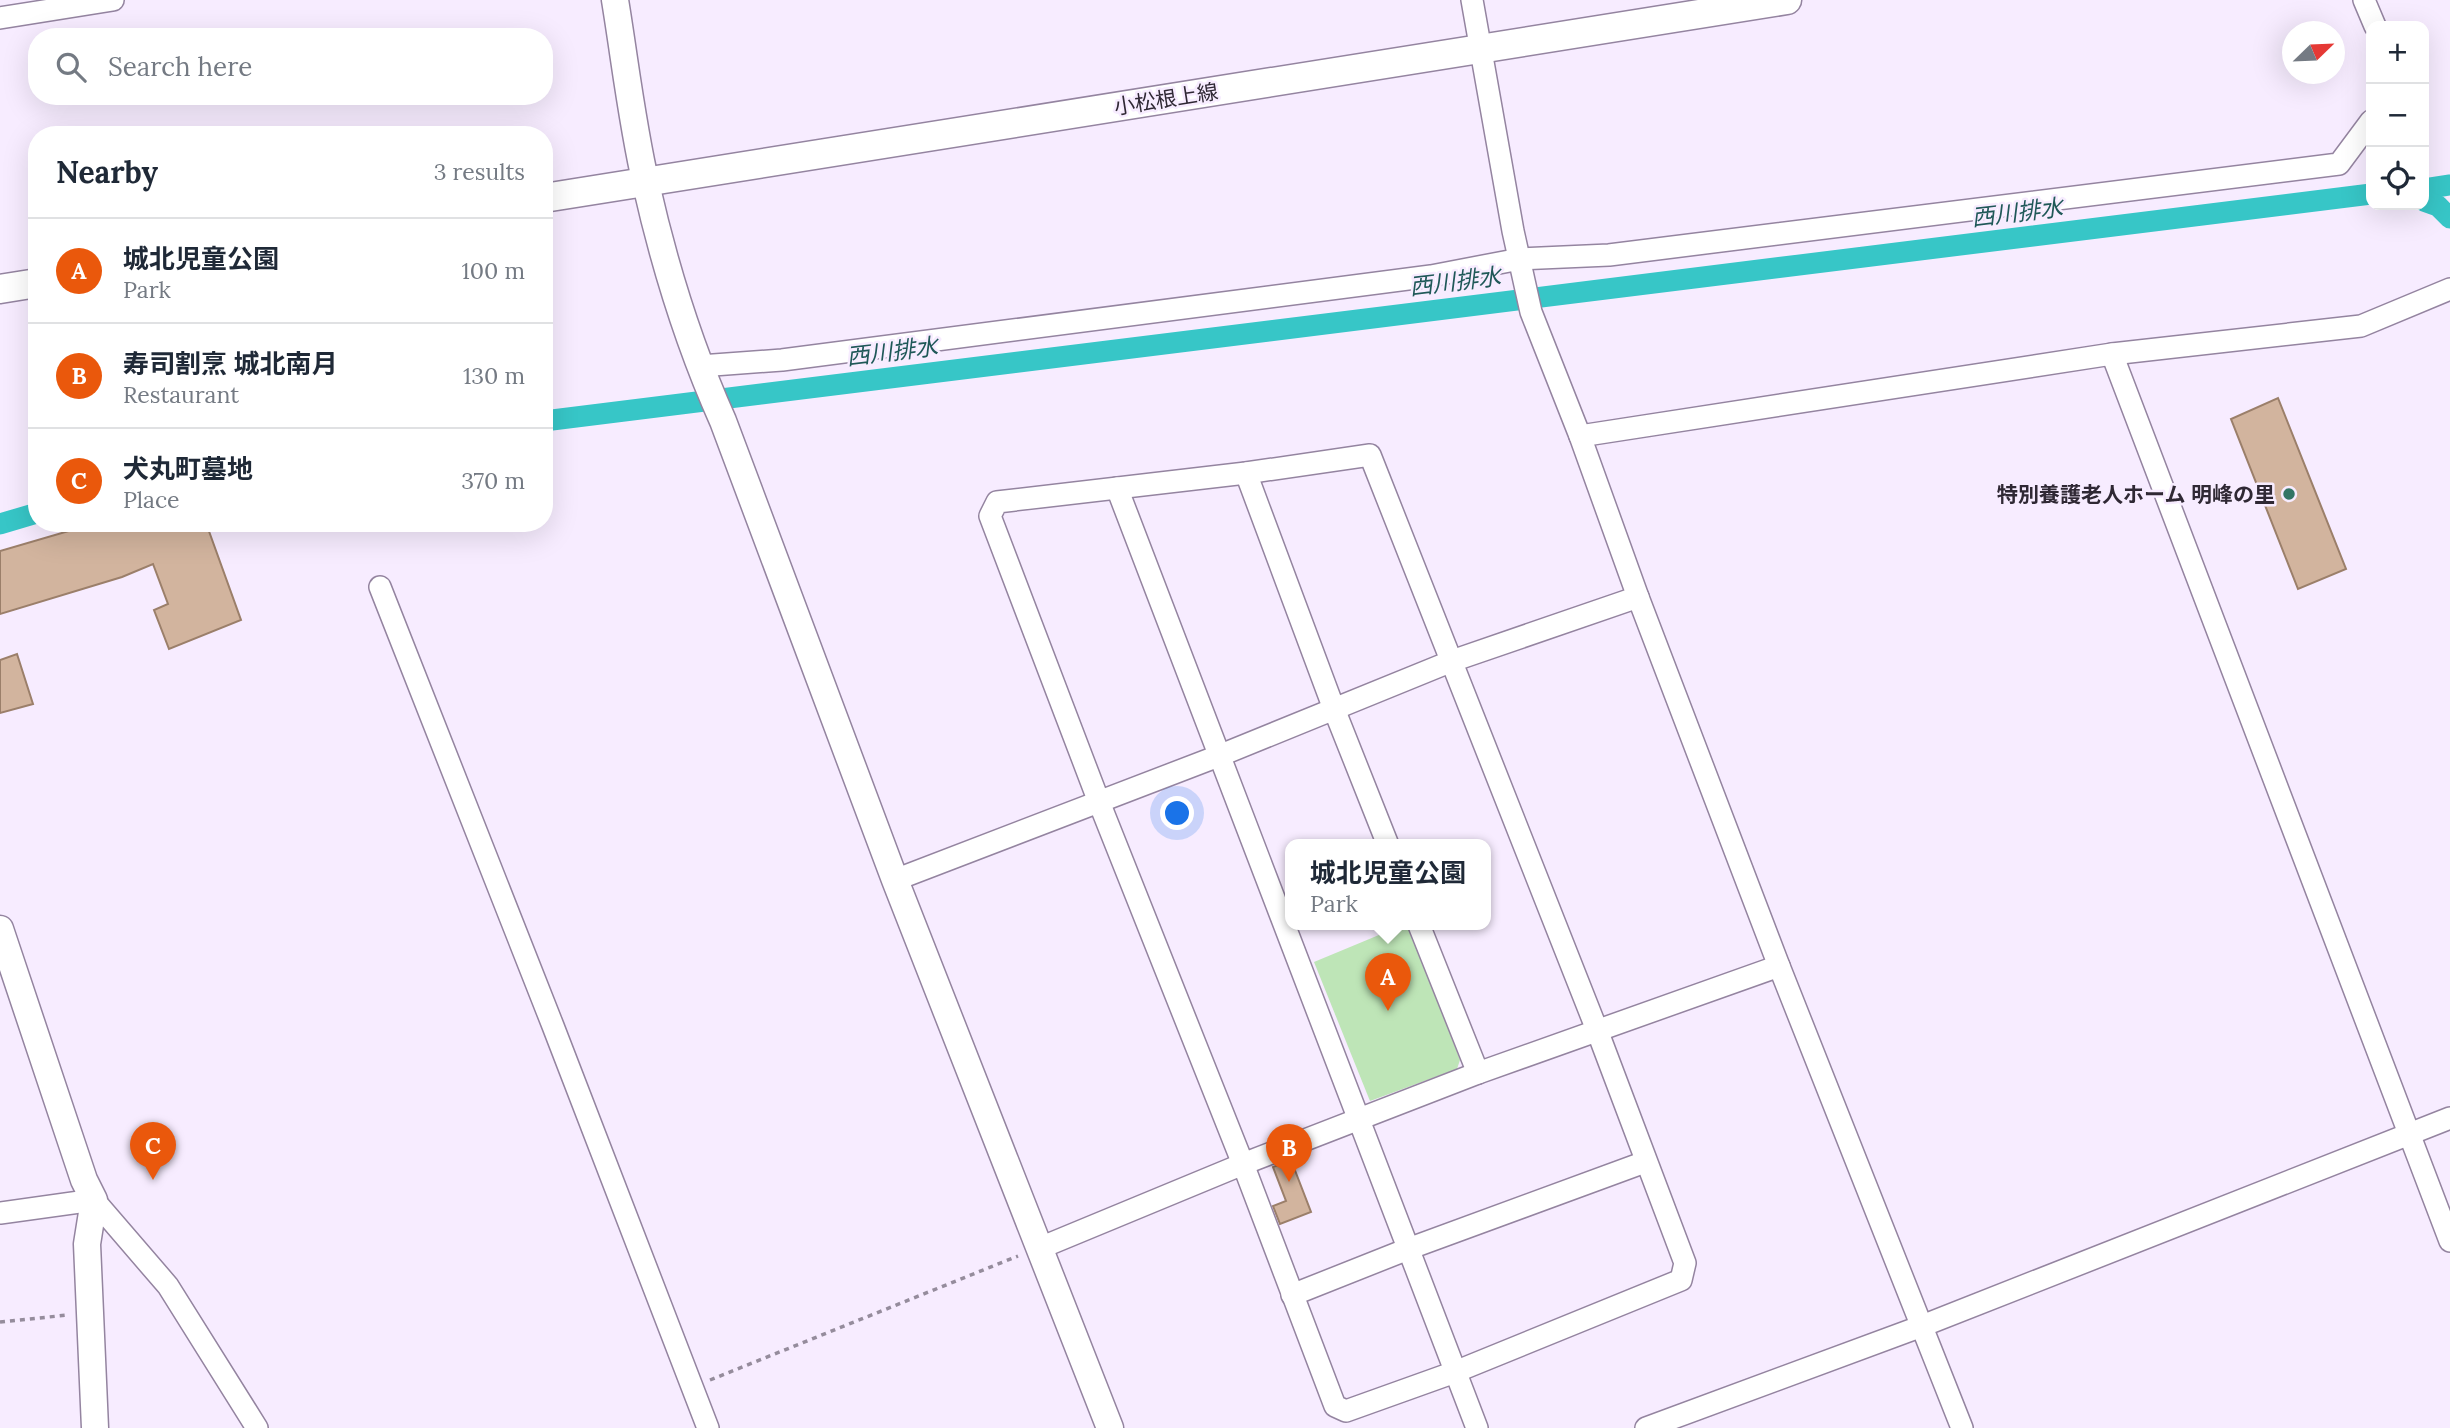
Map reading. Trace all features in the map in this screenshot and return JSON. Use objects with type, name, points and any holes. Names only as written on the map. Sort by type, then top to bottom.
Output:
[{"type":"main road","name":"小松根上線","points":[[553,196],[1787,0]]},
{"type":"main road","points":[[0,289],[28,284]]},
{"type":"street","points":[[0,18],[113,0]]},
{"type":"street","points":[[615,0],[645,181],[666,263],[703,375],[723,421],[895,880],[1110,1428]]},
{"type":"street","points":[[1472,0],[1531,312],[1779,966],[1962,1428]]},
{"type":"street","points":[[2364,0],[2373,21]]},
{"type":"street","points":[[703,375],[810,357],[1418,278],[1522,268],[2339,164],[2366,128]]},
{"type":"street","points":[[1580,436],[2112,354],[2361,327],[2450,289]]},
{"type":"street","points":[[2112,354],[2450,1241]]},
{"type":"street","points":[[1370,455],[1597,1030],[1685,1264],[1681,1280],[1455,1373],[1346,1411],[1335,1406],[990,516],[997,502],[1117,488],[1370,455]]},
{"type":"street","points":[[1246,473],[1386,839]]},
{"type":"street","points":[[1117,488],[1285,921]]},
{"type":"street","points":[[380,587],[708,1428]]},
{"type":"street","points":[[895,880],[1221,755],[1452,661],[1638,597]]},
{"type":"street","points":[[0,929],[84,1180],[94,1200],[168,1286],[257,1428]]},
{"type":"street","points":[[1288,930],[1478,1428]]},
{"type":"street","points":[[1421,930],[1478,1073]]},
{"type":"street","points":[[1040,1248],[1242,1164],[1478,1073],[1779,966]]},
{"type":"street","points":[[1646,1428],[1922,1326],[2450,1118]]},
{"type":"street","points":[[1292,1296],[1408,1249],[1645,1162]]},
{"type":"street","points":[[0,1213],[94,1200]]},
{"type":"street","points":[[94,1200],[88,1244],[95,1428]]},
{"type":"path","points":[[692,1387],[1040,1248]]},
{"type":"path","points":[[0,1322],[89,1313]]},
{"type":"green space","points":[[1391,930],[1412,930],[1460,1060],[1457,1069],[1370,1101],[1314,962]]},
{"type":"building","name":"特別養護老人ホーム 明峰の里","points":[[2278,398],[2346,569],[2298,589],[2231,419]]},
{"type":"building","points":[[65,532],[209,532],[241,620],[169,649],[154,610],[168,604],[153,564],[122,577],[0,614],[0,551]]},
{"type":"building","points":[[17,654],[33,704],[0,713],[0,660]]},
{"type":"building","points":[[1291,1160],[1311,1212],[1280,1224],[1273,1206],[1286,1201],[1273,1167]]},
{"type":"waterway","points":[[2429,188],[2450,185]]},
{"type":"waterway","name":"西川排水","points":[[553,420],[2366,195]]},
{"type":"waterway","points":[[2429,203],[2438,206],[2450,218]]},
{"type":"waterway","name":"西川排水","points":[[0,524],[28,516]]},
{"type":"place","name":"特別養護老人ホーム 明峰の里","points":[[2289,494]]},
{"type":"place","name":"城北児童公園","points":[[1388,1011]]},
{"type":"place","name":"犬丸町墓地","points":[[153,1180]]},
{"type":"place","name":"寿司割烹 城北南月","points":[[1289,1182]]}]
